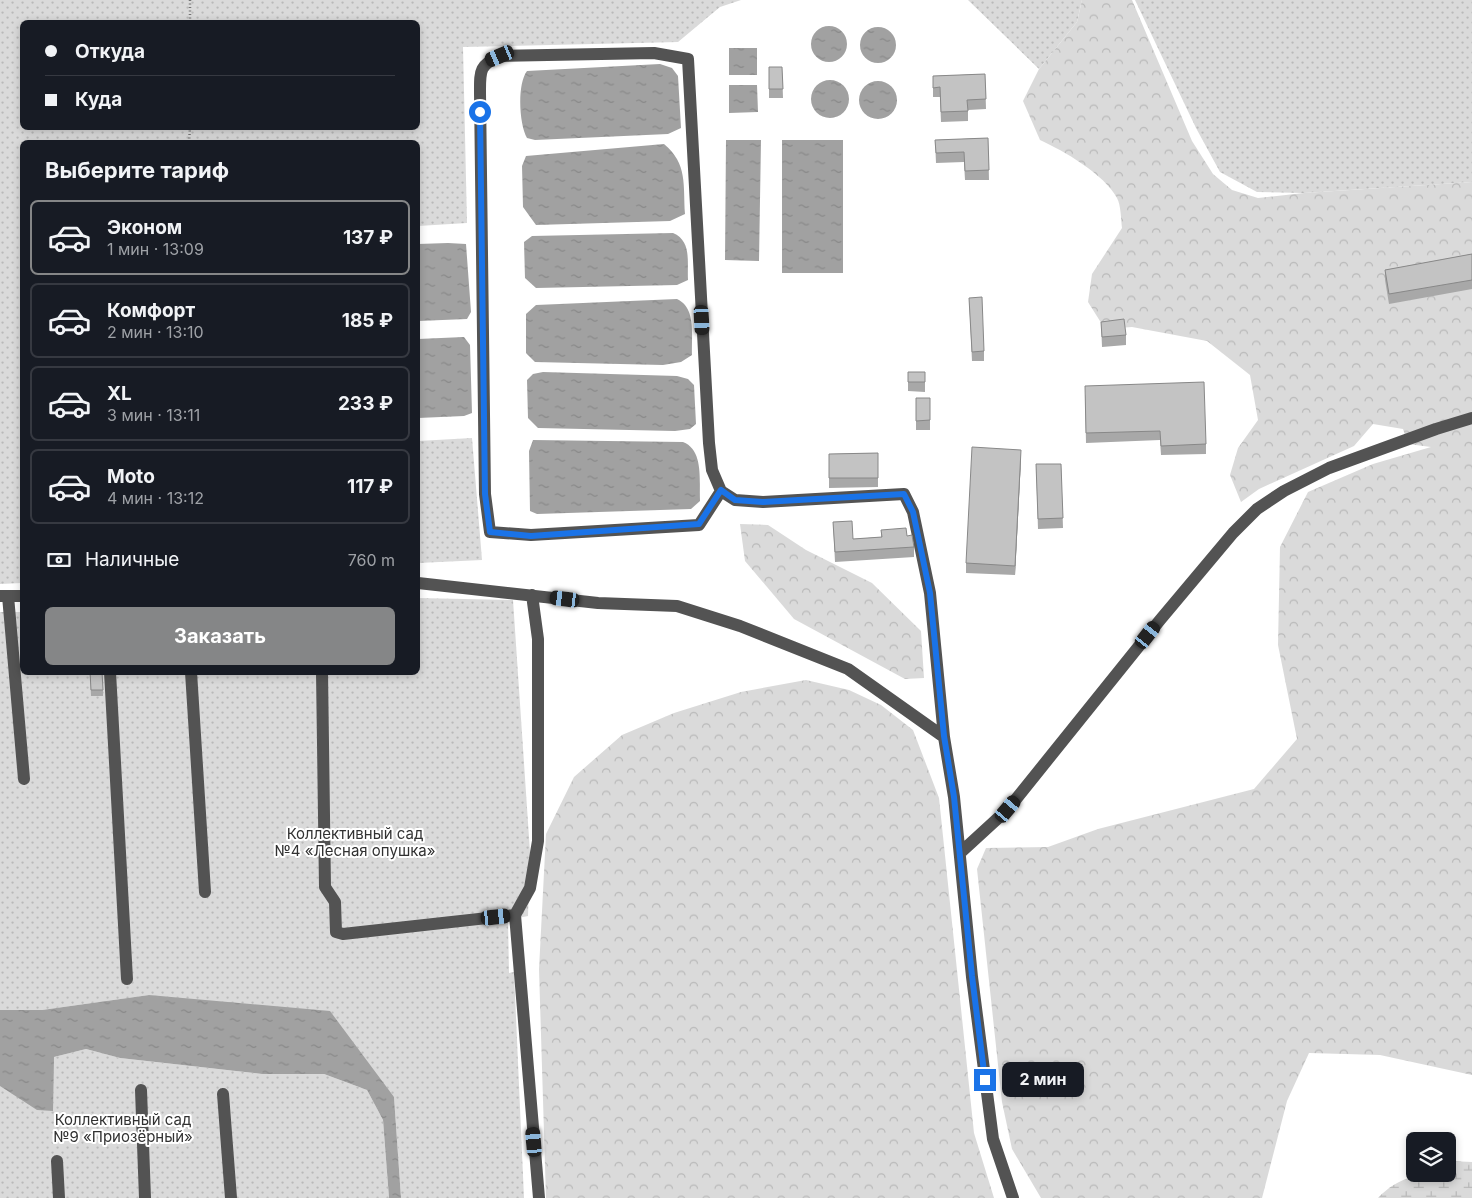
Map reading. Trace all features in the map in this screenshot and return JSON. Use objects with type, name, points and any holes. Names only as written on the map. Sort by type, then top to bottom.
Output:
[{"type":"lane","points":[[721,490],[699,524],[531,536],[490,532],[485,494],[480,93],[480,73],[486,62],[500,56],[654,53],[688,60],[709,443],[712,470],[721,490],[735,500],[763,502],[904,494],[913,512],[930,593],[944,736],[954,797],[972,976],[993,1139],[1013,1198]]},
{"type":"lane","points":[[960,853],[1008,809],[1160,620],[1233,533],[1257,509],[1284,491],[1329,468],[1427,432],[1472,418]]},
{"type":"lane","points":[[420,583],[598,603],[676,606],[740,626],[848,669],[944,736]]},
{"type":"lane","points":[[532,595],[538,639],[538,840],[530,888],[515,915],[539,1198]]},
{"type":"lane","points":[[20,596],[4,596],[24,779]]},
{"type":"lane","points":[[110,675],[127,979]]},
{"type":"lane","points":[[191,675],[205,892]]},
{"type":"lane","points":[[322,675],[325,887],[335,902],[336,932],[343,934],[515,915]]},
{"type":"lane","points":[[141,1090],[145,1198]]},
{"type":"lane","points":[[224,1094],[231,1198]]},
{"type":"lane","points":[[56,1161],[59,1198]]},
{"type":"path","points":[[190,0],[190,20]]},
{"type":"green space","points":[[0,0],[741,0],[720,7],[678,42],[463,47],[467,223],[420,226],[420,140],[20,140],[20,583],[0,584]]},
{"type":"green space","points":[[968,0],[1082,0],[1077,22],[1039,69]]},
{"type":"green space","points":[[1082,0],[1132,0],[1192,141],[1213,174],[1232,190],[1258,198],[1304,193],[1472,182],[1472,1075],[1380,1055],[1309,1053],[1287,1101],[1262,1198],[1041,1198],[1012,1149],[1002,1102],[977,869],[986,848],[1048,847],[1098,829],[1254,789],[1297,739],[1278,645],[1280,547],[1308,492],[1373,464],[1431,447],[1408,444],[1403,429],[1373,424],[1354,446],[1259,489],[1241,502],[1230,475],[1238,448],[1258,420],[1250,375],[1207,341],[1132,327],[1105,329],[1088,302],[1092,274],[1122,228],[1117,198],[1103,180],[1083,164],[1040,140],[1023,101],[1039,69],[1077,22]]},
{"type":"green space","points":[[1135,0],[1472,0],[1472,182],[1304,193],[1257,192],[1220,172],[1196,128]]},
{"type":"green space","points":[[472,438],[482,560],[420,563],[420,441]]},
{"type":"green space","points":[[740,524],[768,525],[806,550],[872,583],[921,631],[924,678],[905,679],[794,619],[745,561]]},
{"type":"green space","name":"Коллективный сад №4 «Лесная опушка»","points":[[420,598],[513,600],[530,852],[528,916],[508,920],[509,973],[514,972],[524,1198],[401,1198],[394,1097],[149,995],[42,1010],[0,1010],[0,612],[20,612],[20,675],[420,675]]},
{"type":"green space","points":[[806,680],[849,690],[881,705],[913,730],[939,798],[974,1133],[994,1198],[546,1198],[539,969],[546,834],[574,777],[622,735],[674,713],[741,692]]},
{"type":"green space","name":"Коллективный сад №9 «Приозёрный»","points":[[86,1049],[120,1058],[262,1074],[324,1074],[367,1090],[383,1120],[389,1198],[0,1198],[0,1086],[54,1057]]},
{"type":"green space","points":[[1456,1161],[1472,1162],[1472,1198],[1378,1198],[1406,1180],[1406,1182],[1456,1182]]},
{"type":"water","points":[[829,26],[842,31],[847,44],[842,57],[829,62],[816,57],[811,44],[816,31]]},
{"type":"water","points":[[878,27],[891,32],[896,45],[891,58],[878,63],[865,58],[860,45],[865,32]]},
{"type":"water","points":[[729,48],[757,48],[757,75],[729,75]]},
{"type":"water","points":[[660,64],[672,68],[678,76],[681,128],[668,134],[535,140],[527,138],[522,123],[520,94],[527,71]]},
{"type":"water","points":[[830,80],[844,85],[849,99],[844,113],[830,118],[816,113],[811,99],[816,85]]},
{"type":"water","points":[[878,81],[892,86],[897,100],[892,114],[878,119],[864,114],[859,100],[864,86]]},
{"type":"water","points":[[729,85],[757,85],[758,112],[729,113]]},
{"type":"water","points":[[726,140],[761,140],[759,261],[725,260]]},
{"type":"water","points":[[782,140],[843,140],[843,273],[782,273]]},
{"type":"water","points":[[664,144],[672,152],[681,167],[684,184],[685,214],[670,221],[536,225],[523,207],[522,166],[526,156]]},
{"type":"water","points":[[673,233],[683,241],[688,259],[688,280],[677,285],[536,288],[525,278],[524,242],[532,236]]},
{"type":"water","points":[[420,244],[466,244],[471,312],[467,319],[420,321]]},
{"type":"water","points":[[677,299],[688,309],[692,324],[692,355],[681,362],[663,365],[535,362],[526,353],[526,314],[536,305]]},
{"type":"water","points":[[464,337],[470,345],[472,413],[464,416],[420,418],[420,339]]},
{"type":"water","points":[[543,372],[677,376],[688,379],[694,385],[696,424],[690,429],[675,431],[538,428],[528,418],[527,380],[533,374]]},
{"type":"water","points":[[533,440],[683,442],[690,446],[697,459],[700,476],[700,501],[691,509],[537,514],[530,511],[529,451]]},
{"type":"water","points":[[149,995],[330,1011],[394,1097],[401,1198],[389,1198],[383,1120],[367,1090],[324,1074],[262,1074],[120,1058],[86,1049],[54,1057],[53,1111],[37,1110],[0,1086],[0,1010],[42,1010]]},
{"type":"building","points":[[769,67],[782,67],[783,89],[769,89]]},
{"type":"building","points":[[985,74],[986,99],[967,100],[968,111],[941,112],[940,87],[933,88],[933,76]]},
{"type":"building","points":[[988,138],[989,170],[965,171],[964,152],[936,153],[935,140]]},
{"type":"building","points":[[1472,254],[1472,280],[1389,294],[1385,270]]},
{"type":"building","points":[[982,297],[984,351],[972,352],[969,298]]},
{"type":"building","points":[[1124,319],[1126,335],[1102,337],[1101,322]]},
{"type":"building","points":[[908,372],[925,372],[925,382],[908,382]]},
{"type":"building","points":[[1204,382],[1206,444],[1161,446],[1160,431],[1086,433],[1085,386]]},
{"type":"building","points":[[916,398],[930,398],[930,420],[916,421]]},
{"type":"building","points":[[972,447],[1021,450],[1015,566],[966,563]]},
{"type":"building","points":[[878,453],[878,478],[829,478],[829,454]]},
{"type":"building","points":[[1036,464],[1061,464],[1063,518],[1038,519]]},
{"type":"building","points":[[852,521],[853,539],[882,537],[881,530],[906,528],[907,536],[912,535],[914,547],[835,552],[833,522]]},
{"type":"building","points":[[90,675],[102,675],[103,690],[91,690]]},
{"type":"route","points":[[480,112],[485,494],[490,532],[531,536],[699,524],[721,490],[735,500],[763,502],[835,496],[904,494],[913,512],[930,593],[935,661],[954,797],[972,976],[985,1080]]}]
